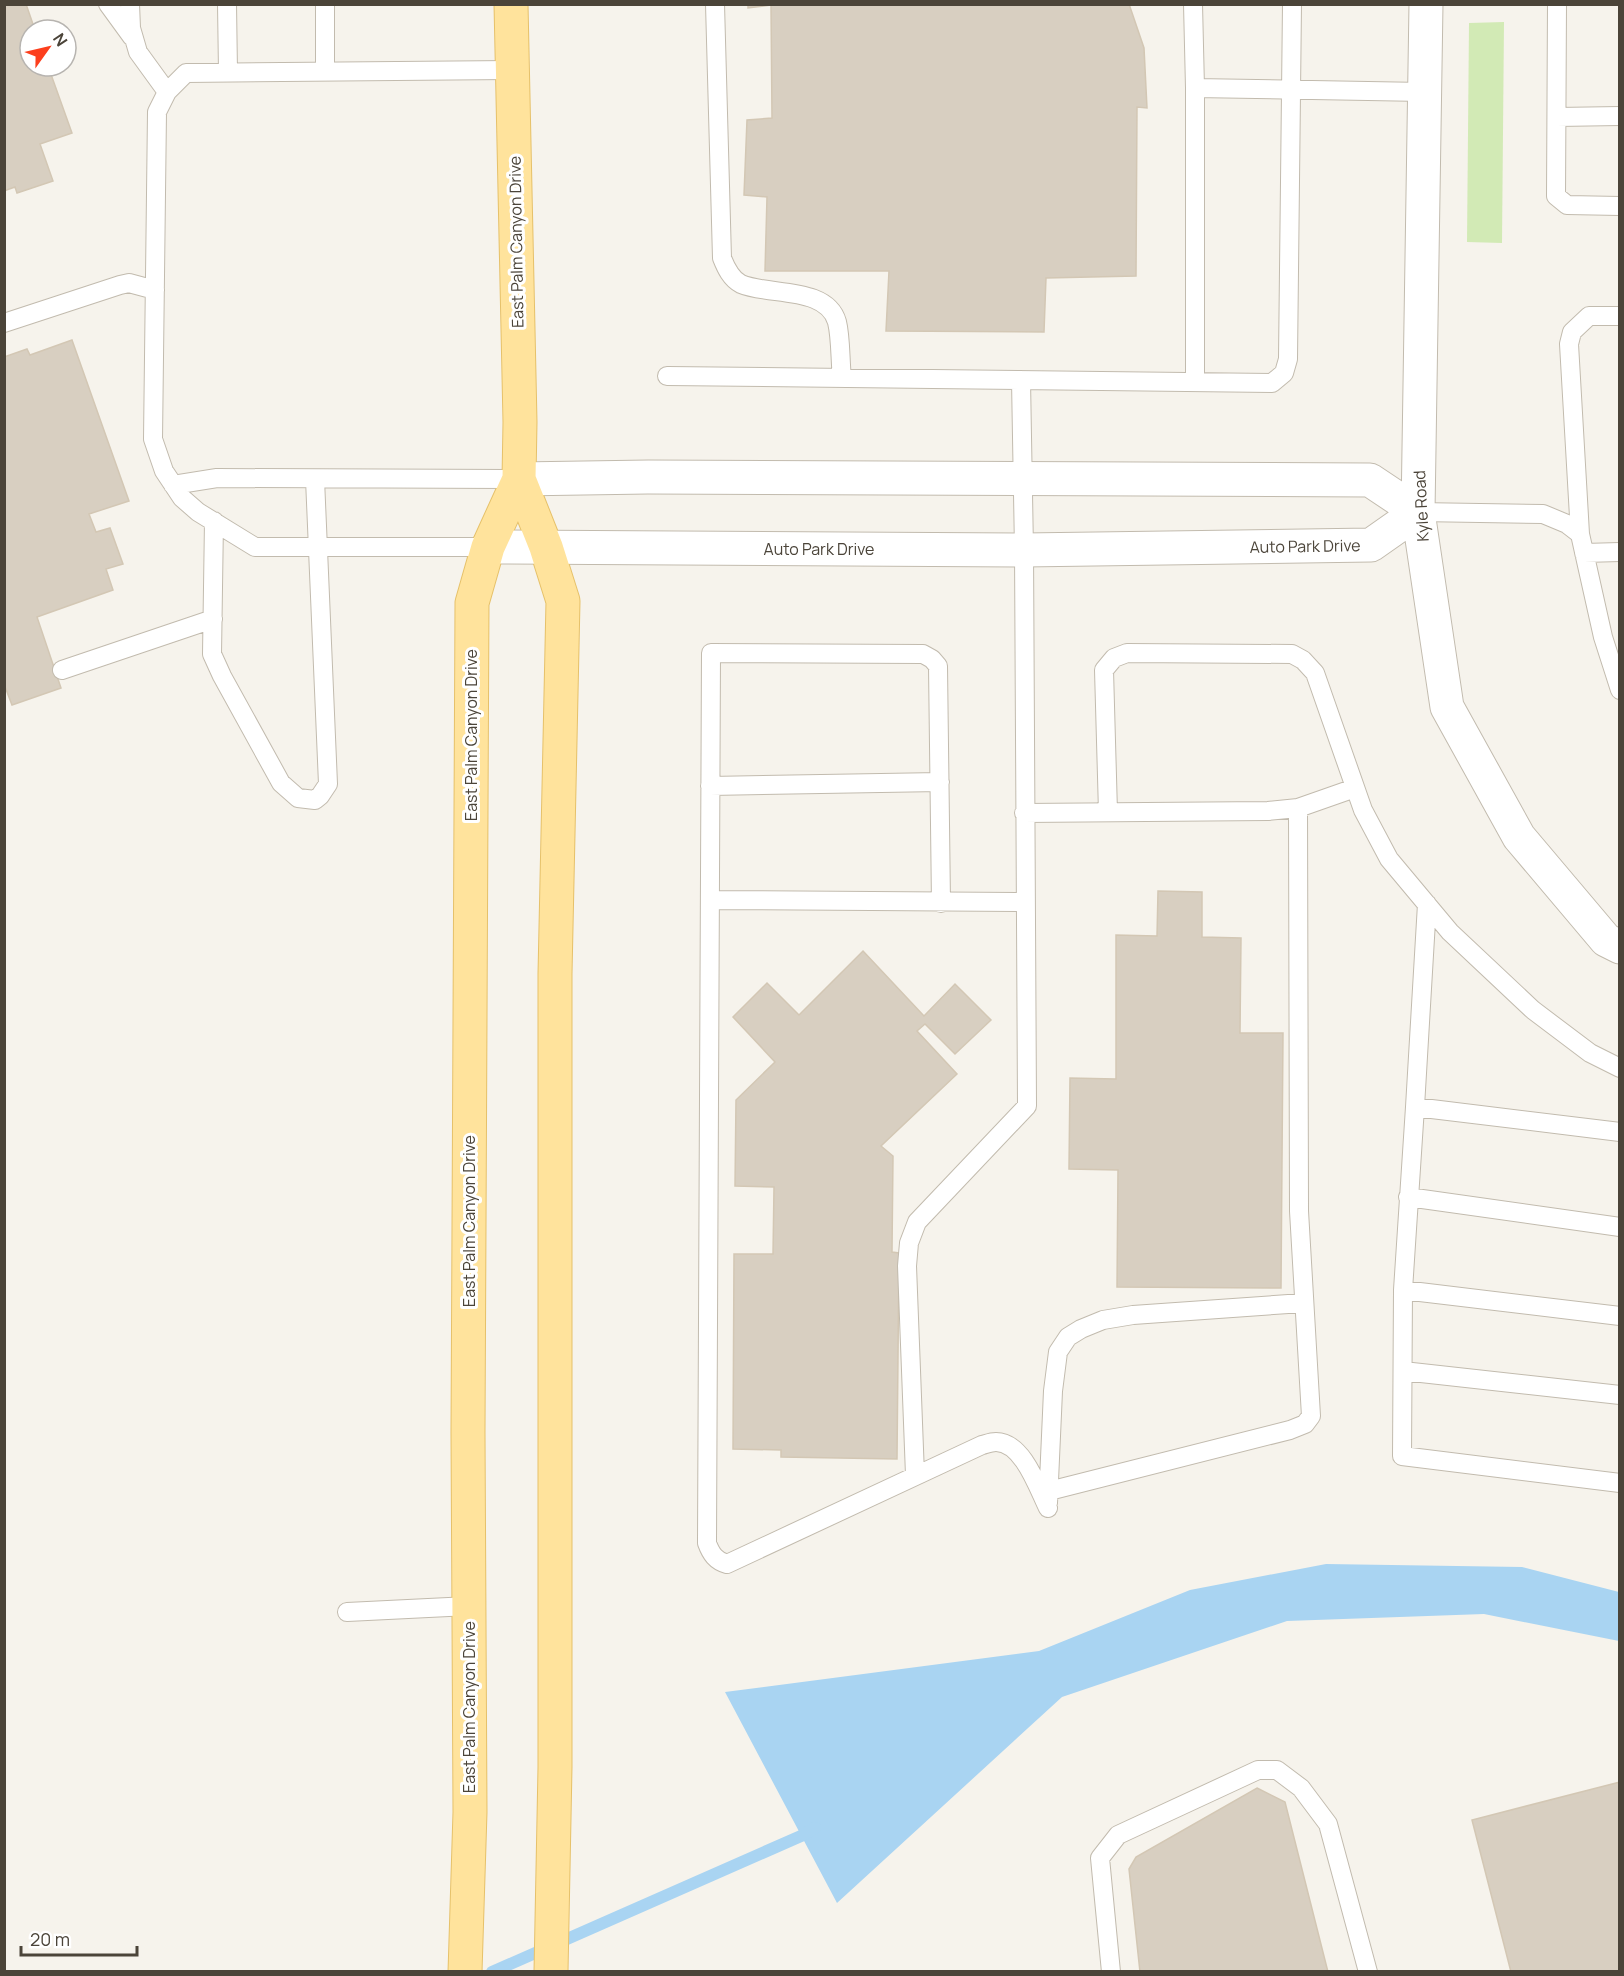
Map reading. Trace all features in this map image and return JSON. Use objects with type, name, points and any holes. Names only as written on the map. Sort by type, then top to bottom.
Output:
[{"type":"main road","name":"East Palm Canyon Drive","points":[[511,4],[520,423],[519,479],[546,547],[563,602],[555,974],[555,1767],[551,1971]]},
{"type":"main road","name":"East Palm Canyon Drive","points":[[465,1971],[470,1812],[472,603],[488,547],[519,479]]},
{"type":"street","name":"Kyle Road","points":[[1426,4],[1418,512],[1447,707],[1519,837],[1606,940],[1620,947]]},
{"type":"street","points":[[519,479],[648,477],[1370,480],[1418,512]]},
{"type":"street","name":"Auto Park Drive","points":[[488,547],[1024,550],[1371,546],[1418,512]]},
{"type":"lane","points":[[108,4],[133,38]]},
{"type":"lane","points":[[130,4],[131,28],[138,52],[167,92]]},
{"type":"lane","points":[[227,4],[228,72]]},
{"type":"lane","points":[[325,4],[325,72]]},
{"type":"lane","points":[[715,4],[722,258],[728,271],[740,284],[817,299],[829,309],[837,321],[842,378]]},
{"type":"lane","points":[[1193,4],[1195,382]]},
{"type":"lane","points":[[667,376],[1272,383],[1284,373],[1288,359],[1292,4]]},
{"type":"lane","points":[[1557,4],[1556,196],[1567,205],[1620,206]]},
{"type":"lane","points":[[488,547],[255,547],[198,512],[182,498],[164,471],[153,439],[157,112],[167,92],[186,73],[512,70]]},
{"type":"lane","points":[[1195,88],[1424,92]]},
{"type":"lane","points":[[1557,117],[1620,116]]},
{"type":"lane","points":[[4,323],[129,283],[155,290]]},
{"type":"lane","points":[[1620,316],[1589,316],[1572,332],[1569,344],[1580,534],[1603,637],[1616,669],[1620,690]]},
{"type":"lane","points":[[915,1475],[907,1266],[909,1243],[917,1222],[1027,1106],[1021,381]]},
{"type":"lane","points":[[173,485],[217,478],[519,479]]},
{"type":"lane","points":[[214,521],[212,654],[280,783],[298,798],[315,800],[328,784],[315,479]]},
{"type":"lane","points":[[1418,512],[1543,514],[1567,524],[1580,534]]},
{"type":"lane","points":[[1584,553],[1620,552]]},
{"type":"lane","points":[[62,670],[213,619]]},
{"type":"lane","points":[[941,903],[938,666],[932,659],[923,654],[711,653],[707,1543],[711,1554],[719,1562],[727,1564],[982,1444],[998,1442],[1009,1446],[1024,1460],[1048,1508],[1053,1392],[1058,1352],[1068,1337],[1103,1320],[1132,1315],[1303,1303]]},
{"type":"lane","points":[[1108,812],[1104,670],[1114,658],[1127,653],[1292,654],[1303,660],[1315,673],[1363,810],[1389,859],[1450,932],[1533,1010],[1590,1053],[1620,1068]]},
{"type":"lane","points":[[710,786],[940,782]]},
{"type":"lane","points":[[1024,813],[1268,811],[1298,808],[1355,788]]},
{"type":"lane","points":[[1048,1491],[1290,1430],[1305,1424],[1311,1416],[1299,1199],[1298,808]]},
{"type":"lane","points":[[710,900],[1025,902]]},
{"type":"lane","points":[[1427,904],[1403,1290],[1402,1456],[1620,1483]]},
{"type":"lane","points":[[1416,1107],[1620,1132]]},
{"type":"lane","points":[[1408,1197],[1620,1227]]},
{"type":"lane","points":[[1403,1290],[1620,1316]]},
{"type":"lane","points":[[1403,1371],[1620,1395]]},
{"type":"lane","points":[[347,1612],[469,1606]]},
{"type":"lane","points":[[1111,1971],[1100,1858],[1118,1835],[1258,1770],[1277,1770],[1301,1788],[1328,1824],[1368,1971]]},
{"type":"green space","points":[[1504,22],[1502,243],[1467,242],[1469,23]]},
{"type":"water","points":[[1326,1564],[1522,1567],[1619,1592],[1619,1641],[1484,1614],[1287,1621],[1062,1697],[837,1903],[725,1692],[1039,1651],[1190,1590]]},
{"type":"building","points":[[4,4],[26,4],[31,18],[18,18],[18,78],[52,78],[72,133],[40,144],[53,181],[17,193],[15,187],[4,191]]},
{"type":"building","points":[[748,4],[1129,4],[1144,48],[1147,108],[1137,107],[1136,276],[1046,278],[1044,332],[886,331],[889,271],[765,271],[767,197],[744,195],[747,120],[772,118],[771,5],[748,8]]},
{"type":"building","points":[[72,340],[129,501],[89,514],[96,532],[110,528],[123,564],[106,569],[113,590],[37,617],[61,688],[12,705],[4,684],[4,357],[27,349],[30,355]]},
{"type":"building","points":[[1158,891],[1202,892],[1202,937],[1241,938],[1240,1033],[1283,1033],[1281,1288],[1117,1287],[1118,1170],[1069,1169],[1070,1078],[1116,1079],[1116,935],[1157,936]]},
{"type":"building","points":[[863,951],[924,1016],[955,984],[991,1020],[955,1054],[925,1024],[917,1031],[957,1074],[881,1146],[893,1156],[892,1252],[899,1253],[897,1459],[781,1457],[781,1450],[733,1449],[734,1254],[773,1254],[774,1187],[735,1186],[736,1100],[775,1062],[733,1017],[767,983],[799,1015]]},
{"type":"building","points":[[1620,1782],[1620,1972],[1511,1972],[1472,1820]]},
{"type":"building","points":[[1257,1788],[1285,1802],[1328,1972],[1140,1972],[1129,1869],[1136,1857]]},
{"type":"waterway","points":[[492,1972],[815,1828]]}]
